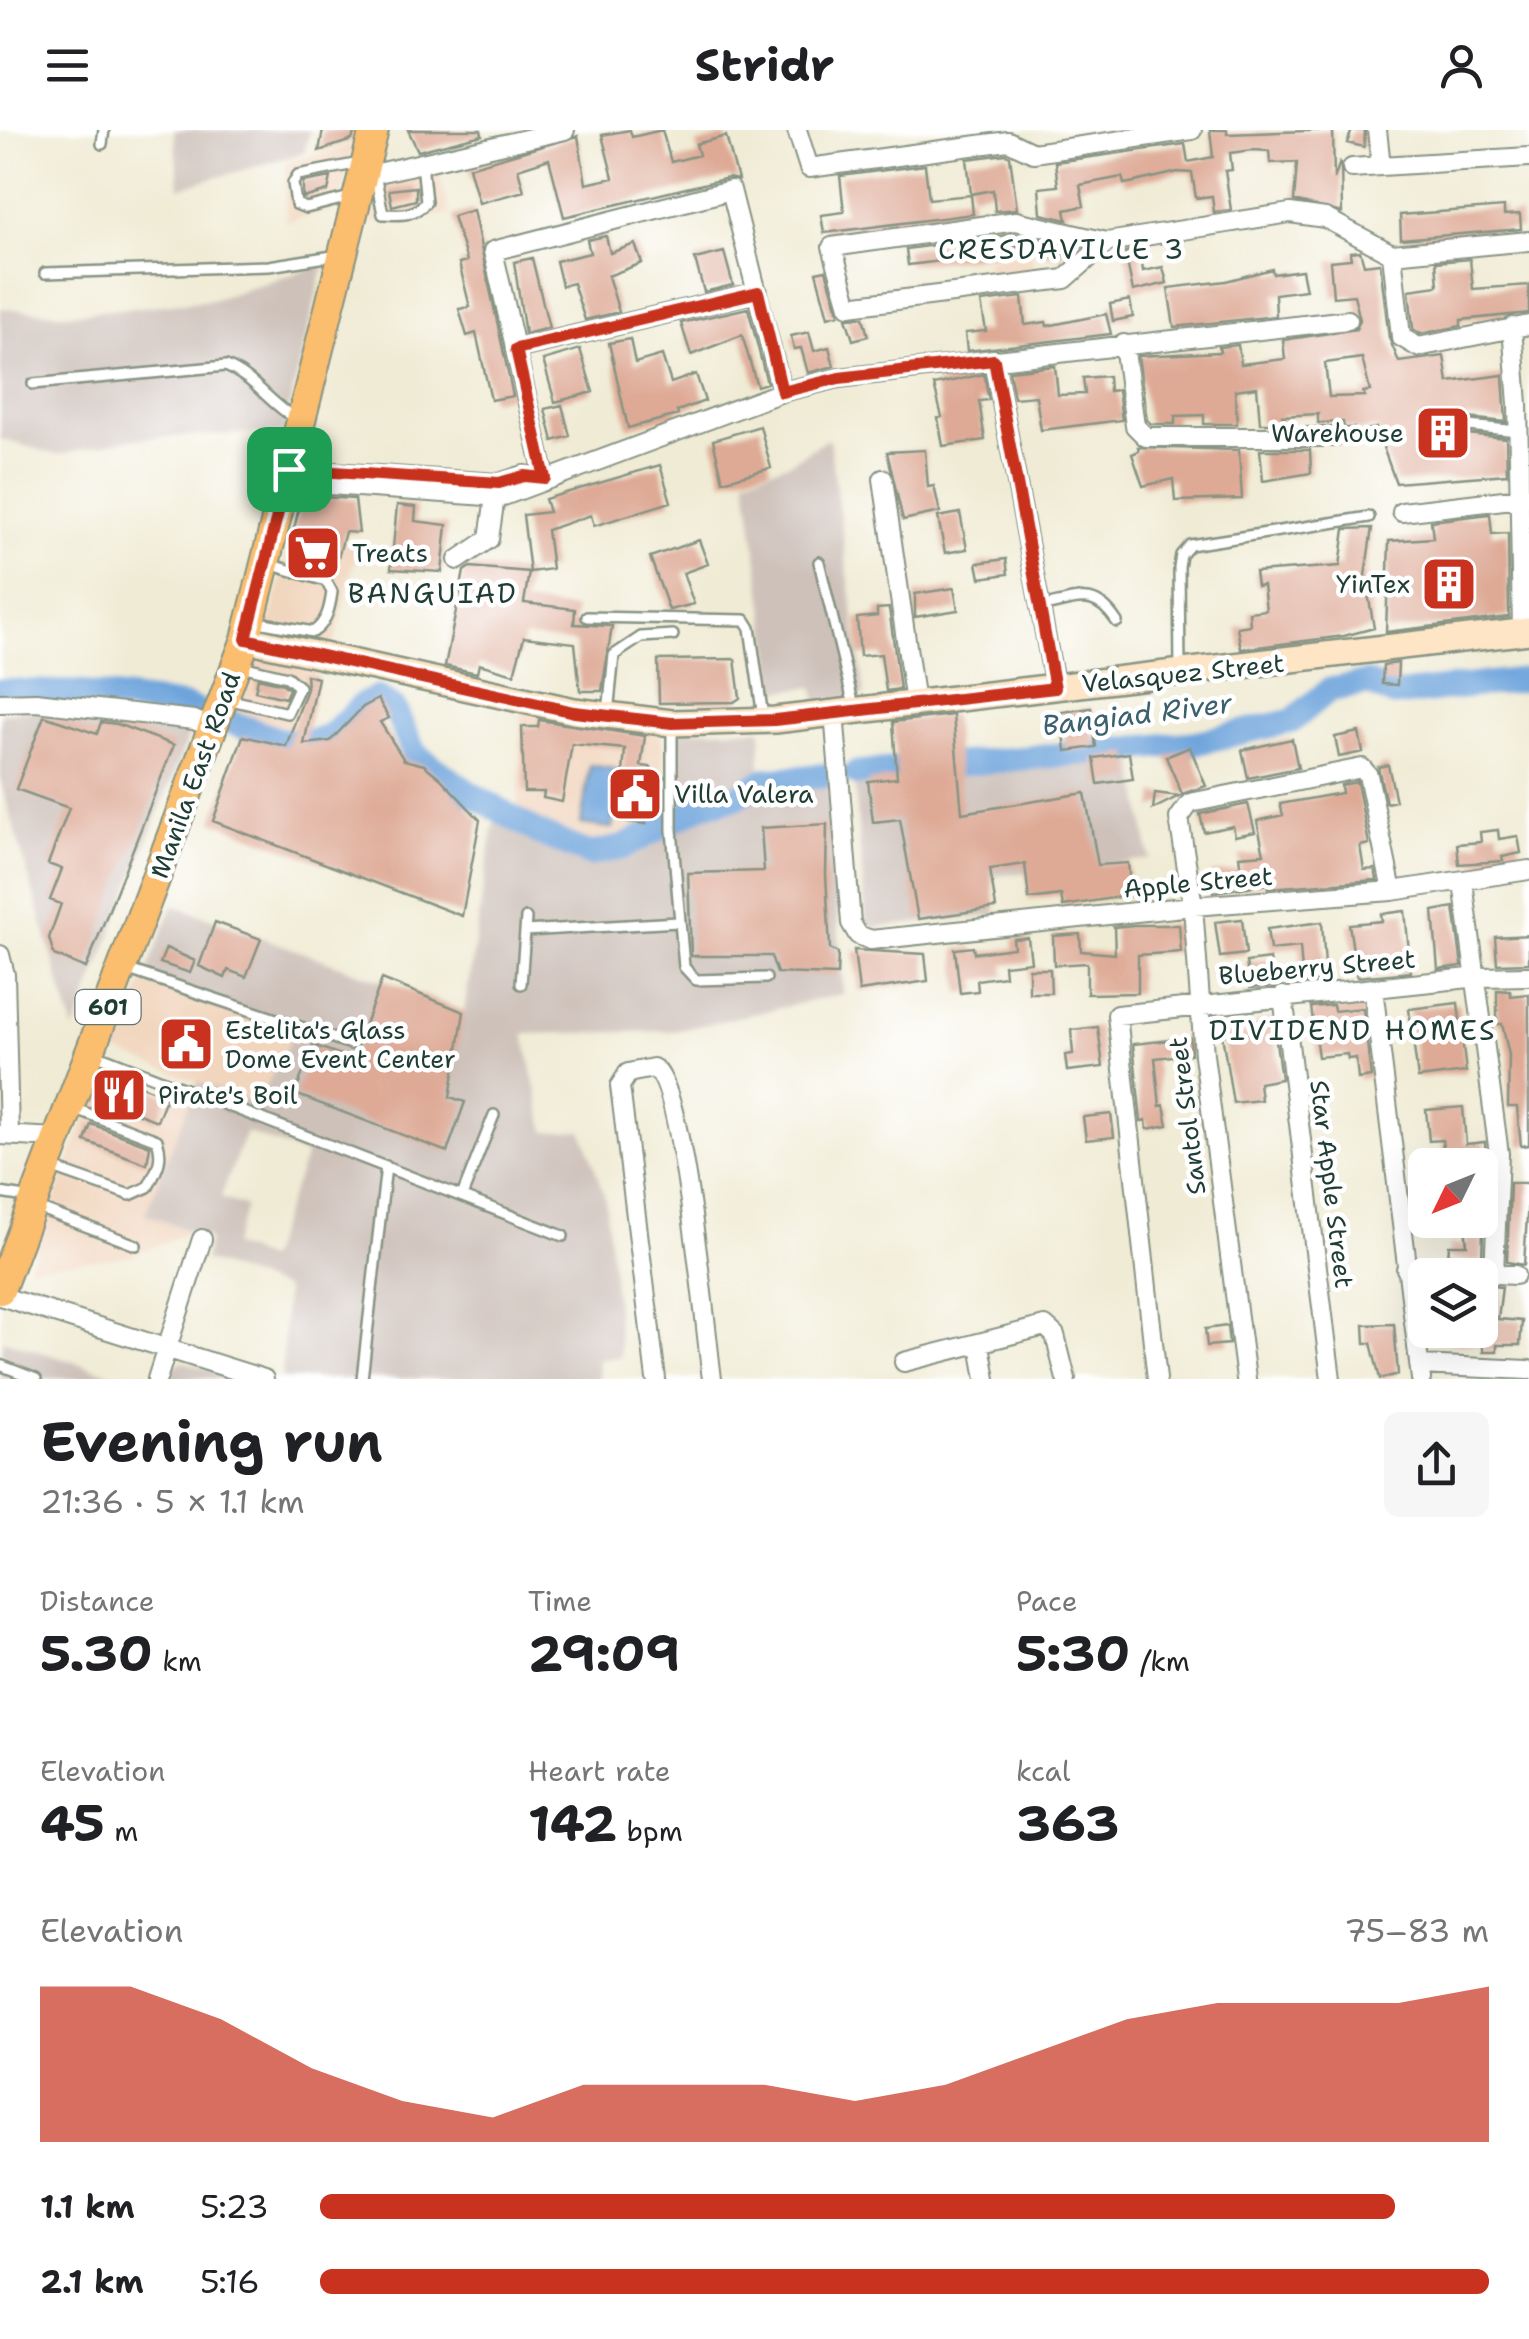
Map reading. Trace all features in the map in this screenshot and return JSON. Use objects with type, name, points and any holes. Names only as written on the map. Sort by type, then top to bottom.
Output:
[{"type":"main road","name":"Manila East Road","points":[[0,1293],[244,642],[374,130]]},
{"type":"main road","name":"Velasquez Street","points":[[244,642],[608,715],[672,723],[844,712],[1526,631]]},
{"type":"street","points":[[364,177],[564,130]]},
{"type":"street","points":[[798,130],[809,168],[1008,141],[1032,153],[1192,130]]},
{"type":"street","points":[[1377,130],[1381,166]]},
{"type":"street","points":[[1352,168],[1529,158]]},
{"type":"street","points":[[545,478],[493,251],[731,190],[782,392]]},
{"type":"street","points":[[1107,242],[1066,279],[849,306],[832,247],[1016,221],[1107,242],[1290,213],[1325,218],[1392,254],[1529,241]]},
{"type":"street","points":[[1392,254],[1401,336],[1406,344],[1418,347],[1520,326],[1523,402],[1518,431],[1524,497],[1526,631]]},
{"type":"street","points":[[516,349],[758,292]]},
{"type":"street","points":[[288,476],[495,497],[527,490],[545,478],[800,387],[1124,344],[1348,320]]},
{"type":"street","points":[[1124,344],[1136,426],[1146,437],[1335,437]]},
{"type":"street","points":[[994,360],[1055,688]]},
{"type":"street","points":[[288,476],[499,483],[524,476],[545,478]]},
{"type":"street","points":[[883,479],[915,704]]},
{"type":"street","points":[[458,560],[489,539],[495,497]]},
{"type":"street","points":[[1402,512],[1524,497]]},
{"type":"street","points":[[0,704],[36,702],[194,720],[218,716]]},
{"type":"street","name":"Apple Street","points":[[844,712],[850,923],[858,935],[871,940],[1193,906],[1392,891],[1529,870]]},
{"type":"street","name":"Santol Street","points":[[1246,1379],[1200,1004],[1193,906],[1179,818],[1190,803],[1354,767],[1368,775],[1392,891]]},
{"type":"street","points":[[1463,882],[1479,977],[1499,1154],[1495,1258]]},
{"type":"street","points":[[0,955],[6,975],[4,1135],[58,1138]]},
{"type":"street","name":"Blueberry Street","points":[[1158,1379],[1115,1021],[1123,1012],[1479,977],[1529,976]]},
{"type":"street","points":[[1373,988],[1420,1372],[1529,1370]]},
{"type":"street","name":"Star Apple Street","points":[[1283,996],[1331,1379]]},
{"type":"street","points":[[656,1379],[620,1086],[628,1073],[653,1068],[664,1078],[678,1123],[712,1379]]},
{"type":"street","points":[[157,1379],[202,1239]]},
{"type":"street","points":[[1498,1274],[1514,1274]]},
{"type":"street","points":[[0,1293],[264,1379]]},
{"type":"street","points":[[904,1362],[1045,1326],[1056,1335],[1066,1379]]},
{"type":"street","points":[[980,1345],[986,1379]]},
{"type":"lane","points":[[102,144],[104,130]]},
{"type":"lane","points":[[364,177],[383,214],[402,215],[420,210],[426,202],[422,163]]},
{"type":"lane","points":[[315,170],[364,177],[306,208],[296,204],[293,183],[298,175],[315,170]]},
{"type":"lane","points":[[45,273],[269,266],[342,255]]},
{"type":"lane","points":[[32,384],[226,366],[243,372],[277,407],[301,421]]},
{"type":"lane","points":[[1468,426],[1518,431]]},
{"type":"lane","points":[[1180,673],[1179,567],[1181,554],[1190,545],[1369,516]]},
{"type":"lane","points":[[819,562],[844,712]]},
{"type":"lane","points":[[244,642],[313,632],[322,626],[330,606],[332,592],[326,581],[265,563]]},
{"type":"lane","points":[[1040,606],[1092,597],[1106,604],[1117,622]]},
{"type":"lane","points":[[588,616],[745,620],[750,628],[764,720]]},
{"type":"lane","points":[[608,715],[614,655],[641,637],[673,635]]},
{"type":"lane","points":[[218,716],[287,713],[297,698],[299,687],[244,642]]},
{"type":"lane","points":[[672,723],[672,830],[678,922],[687,975],[696,980],[766,978]]},
{"type":"lane","points":[[520,984],[526,918]]},
{"type":"lane","points":[[525,931],[678,922]]},
{"type":"lane","points":[[123,968],[351,1044]]},
{"type":"lane","points":[[91,1052],[563,1236]]},
{"type":"lane","points":[[48,1166],[130,1195],[148,1187],[158,1168],[162,1155],[157,1140],[70,1107]]},
{"type":"lane","points":[[462,1196],[494,1115]]},
{"type":"lane","points":[[362,1379],[386,1166]]},
{"type":"lane","points":[[0,1193],[136,1245]]},
{"type":"lane","points":[[0,1364],[36,1379]]},
{"type":"shaded area","points":[[174,130],[310,130],[304,153],[179,188]]},
{"type":"shaded area","points":[[353,145],[339,208],[286,222],[285,163]]},
{"type":"shaded area","points":[[438,167],[450,214],[371,223],[380,180]]},
{"type":"shaded area","points":[[1031,252],[1035,277],[990,283],[986,258]]},
{"type":"shaded area","points":[[324,264],[283,432],[130,439],[57,455],[0,439],[0,308],[68,314],[212,300]]},
{"type":"shaded area","points":[[829,438],[865,695],[817,702],[813,687],[776,691],[746,478],[789,463]]},
{"type":"shaded area","points":[[291,543],[358,545],[333,650],[266,636]]},
{"type":"shaded area","points":[[260,651],[320,665],[307,731],[237,716]]},
{"type":"shaded area","points":[[522,709],[661,731],[668,818],[615,846],[588,849],[517,817]]},
{"type":"shaded area","points":[[31,710],[192,726],[74,1031],[0,780],[0,714]]},
{"type":"shaded area","points":[[762,729],[759,778],[732,793],[683,810],[679,730]]},
{"type":"shaded area","points":[[1133,753],[1150,859],[992,876],[996,915],[867,928],[854,779]]},
{"type":"shaded area","points":[[829,783],[843,994],[676,1031],[524,1034],[546,1132],[582,1131],[605,1197],[621,1357],[598,1360],[599,1379],[282,1379],[285,1289],[204,1260],[209,1239],[145,1214],[198,1082],[256,1105],[292,1037],[143,982],[173,905],[464,1011],[494,822],[513,826],[582,860],[617,856],[707,810],[744,802],[766,788]],"holes":[[[246,1132],[306,1155],[267,1259],[232,1246],[246,1207],[221,1197]]]},
{"type":"shaded area","name":"Estelita's Glass Dome Event Center","points":[[143,982],[292,1037],[256,1105],[116,1051]]},
{"type":"shaded area","points":[[105,1068],[190,1103],[145,1214],[188,1232],[132,1256],[29,1267]]},
{"type":"shaded area","points":[[3,1340],[128,1379],[0,1379]]},
{"type":"shaded area","points":[[182,1361],[242,1379],[163,1379],[165,1372]]},
{"type":"water","points":[[590,765],[620,770],[612,828],[581,824]]},
{"type":"building","points":[[323,130],[355,130],[352,140],[319,151]]},
{"type":"building","points":[[408,130],[481,130],[482,135],[418,151]]},
{"type":"building","points":[[630,130],[632,137],[662,130],[671,162],[699,155],[696,144],[726,136],[738,180],[728,178],[564,217],[549,159],[518,169],[524,191],[479,203],[469,167],[578,136],[586,184],[613,178],[602,135]]},
{"type":"building","points":[[1210,130],[1227,130],[1227,134],[1333,130],[1334,179],[1341,163],[1342,213],[1294,201],[1297,162],[1270,163],[1269,151],[1253,150],[1230,153],[1232,170],[1225,171],[1231,210],[1214,212],[1212,196],[1196,198],[1192,173],[1178,172],[1124,184],[1122,177],[1080,185],[1084,206],[1065,210],[1067,220],[1041,214],[1039,188],[1058,186],[1055,162],[1185,144],[1188,162],[1213,157]]},
{"type":"building","points":[[1352,130],[1365,131],[1364,147],[1347,143]]},
{"type":"building","points":[[1010,156],[1017,209],[995,211],[993,190],[971,194],[967,159]]},
{"type":"building","points":[[925,165],[929,199],[971,195],[973,214],[824,233],[821,215],[844,212],[840,176]]},
{"type":"building","points":[[331,177],[328,191],[303,198],[303,182]]},
{"type":"building","points":[[416,187],[416,200],[392,206],[389,190]]},
{"type":"building","points":[[1504,207],[1504,215],[1520,214],[1521,229],[1401,239],[1400,215]]},
{"type":"building","points":[[473,210],[513,396],[491,400],[476,333],[467,336],[459,309],[470,307],[459,263],[467,261],[453,216]]},
{"type":"building","points":[[1015,234],[1065,245],[1062,257],[1010,244],[1011,250],[990,255],[908,265],[906,249]]},
{"type":"building","points":[[606,236],[610,253],[635,244],[642,263],[608,276],[619,312],[585,320],[573,283],[562,286],[556,261],[590,253],[587,240]]},
{"type":"building","points":[[1140,249],[1143,271],[1163,267],[1167,283],[1133,291],[1125,252]]},
{"type":"building","points":[[1360,251],[1364,265],[1380,263],[1389,338],[1399,362],[1444,356],[1448,382],[1503,375],[1506,422],[1468,418],[1460,426],[1466,434],[1506,438],[1507,474],[1396,483],[1376,428],[1355,432],[1354,428],[1344,428],[1343,422],[1318,423],[1318,414],[1282,416],[1283,423],[1260,423],[1257,387],[1235,390],[1237,424],[1204,424],[1204,415],[1175,416],[1175,424],[1151,424],[1147,420],[1138,356],[1220,352],[1219,347],[1238,345],[1241,364],[1285,359],[1283,340],[1356,329],[1360,320],[1354,295],[1333,297],[1330,261],[1351,259],[1350,252]],"holes":[[[1362,358],[1370,391],[1363,392],[1365,396],[1329,397],[1325,363]]]},
{"type":"building","points":[[724,252],[733,285],[704,292],[695,259]]},
{"type":"building","points":[[532,258],[549,328],[525,334],[514,262]]},
{"type":"building","points":[[1470,259],[1473,289],[1529,285],[1529,313],[1461,320],[1461,326],[1420,334],[1413,329],[1409,290],[1438,286],[1436,262]]},
{"type":"building","points":[[1272,269],[1273,274],[1302,270],[1306,290],[1275,294],[1276,316],[1174,327],[1168,288],[1226,281]]},
{"type":"building","points":[[826,270],[839,314],[828,317],[816,272]]},
{"type":"building","points":[[1022,297],[1025,325],[1046,322],[1047,326],[1106,314],[1111,334],[967,351],[965,333],[986,331],[981,302]]},
{"type":"building","points":[[1130,300],[1133,317],[1113,321],[1110,304]]},
{"type":"building","points":[[748,308],[767,383],[757,386],[742,335],[691,355],[681,323]]},
{"type":"building","points":[[863,317],[868,336],[853,340],[846,318]]},
{"type":"building","points":[[809,332],[814,351],[829,347],[834,366],[808,373],[801,348],[794,349],[791,336]]},
{"type":"building","points":[[630,339],[635,363],[662,355],[671,383],[696,374],[705,401],[677,411],[678,415],[628,428],[609,343]]},
{"type":"building","points":[[580,349],[593,392],[555,402],[543,360]]},
{"type":"building","points":[[1055,366],[1058,395],[1085,394],[1083,378],[1108,376],[1109,391],[1118,390],[1122,420],[1041,430],[1036,396],[1014,398],[1009,371]]},
{"type":"building","points":[[984,374],[989,400],[979,401],[985,440],[943,446],[938,418],[942,417],[934,385]]},
{"type":"building","points":[[562,405],[570,436],[553,441],[545,409]]},
{"type":"building","points":[[760,426],[771,468],[723,481],[713,440]]},
{"type":"building","points":[[1138,447],[1239,450],[1242,499],[1175,501],[1173,479],[1143,486],[1132,454],[1139,451]]},
{"type":"building","points":[[925,450],[928,487],[934,486],[940,512],[903,520],[887,452]]},
{"type":"building","points":[[1260,450],[1310,450],[1311,473],[1263,481]]},
{"type":"building","points":[[660,465],[671,502],[594,526],[591,515],[547,530],[552,569],[530,572],[523,515],[549,512],[545,499]]},
{"type":"building","points":[[302,496],[355,499],[359,533],[345,532],[336,565],[298,555],[302,532],[294,529]]},
{"type":"building","points":[[397,505],[416,507],[415,521],[447,525],[442,572],[391,569]]},
{"type":"building","points":[[960,513],[967,549],[945,553],[938,517]]},
{"type":"building","name":"YinTex","points":[[1490,514],[1492,534],[1508,533],[1509,617],[1386,632],[1389,541],[1433,538],[1431,521]]},
{"type":"building","points":[[1372,528],[1365,576],[1374,628],[1344,636],[1241,649],[1237,627],[1250,625],[1249,612],[1266,610],[1263,585],[1257,586],[1255,572],[1340,566],[1345,529]]},
{"type":"building","points":[[699,540],[708,564],[683,573],[694,604],[669,610],[650,557]]},
{"type":"building","points":[[1006,559],[1008,574],[980,578],[977,563]]},
{"type":"building","points":[[470,567],[529,572],[524,603],[575,609],[574,624],[612,626],[602,691],[580,691],[575,643],[524,637],[514,674],[479,664],[477,673],[445,666],[464,571]]},
{"type":"building","points":[[954,588],[958,610],[915,617],[915,594]]},
{"type":"building","points":[[889,608],[900,689],[886,691],[881,654],[860,656],[857,618],[877,616],[877,609]]},
{"type":"building","points":[[735,659],[740,698],[734,702],[659,703],[658,660]]},
{"type":"building","points":[[1398,663],[1397,685],[1382,684],[1383,665]]},
{"type":"building","points":[[306,675],[318,678],[304,744],[330,741],[363,707],[378,699],[389,718],[380,722],[404,760],[424,765],[480,820],[462,916],[213,821],[243,736],[286,746],[307,689]]},
{"type":"building","points":[[258,678],[283,684],[289,689],[285,698],[255,691]]},
{"type":"building","points":[[1091,708],[1096,747],[1066,751],[1062,712]]},
{"type":"building","points":[[953,715],[962,813],[1085,793],[1098,865],[1128,863],[1131,895],[1063,906],[1061,895],[1029,899],[1025,864],[990,869],[996,908],[918,919],[900,819],[873,822],[868,781],[897,778],[893,722]]},
{"type":"building","points":[[44,716],[97,734],[101,722],[117,724],[174,745],[86,968],[54,955],[49,938],[61,904],[50,900],[62,869],[48,864],[69,808],[16,789]]},
{"type":"building","points":[[539,720],[645,736],[641,766],[651,767],[646,824],[619,821],[625,749],[572,744],[562,802],[543,798],[544,792],[524,792],[522,727],[538,727]]},
{"type":"building","points":[[1359,732],[1363,752],[1339,757],[1335,737]]},
{"type":"building","points":[[1292,739],[1298,768],[1248,778],[1242,750]]},
{"type":"building","points":[[1190,747],[1206,786],[1182,794],[1166,757]]},
{"type":"building","points":[[1129,753],[1133,779],[1098,784],[1094,758]]},
{"type":"building","points":[[1388,765],[1396,801],[1386,803],[1378,767]]},
{"type":"building","points":[[1357,782],[1369,844],[1360,846],[1364,870],[1375,869],[1377,880],[1268,888],[1268,884],[1213,892],[1211,873],[1241,870],[1239,856],[1264,854],[1257,821],[1283,815],[1280,804],[1342,793],[1341,785]]},
{"type":"building","points":[[1155,793],[1179,796],[1153,809]]},
{"type":"building","points":[[1248,804],[1255,832],[1235,836],[1233,826],[1204,832],[1200,814]]},
{"type":"building","points":[[827,824],[830,949],[838,953],[837,975],[777,973],[771,956],[691,956],[688,873],[764,871],[761,828]]},
{"type":"building","points":[[1498,830],[1499,839],[1518,836],[1521,853],[1502,857],[1503,861],[1459,864],[1457,844],[1481,842],[1480,832]]},
{"type":"building","points":[[1454,907],[1462,966],[1438,969],[1433,911]]},
{"type":"building","points":[[1405,911],[1411,972],[1357,977],[1349,924],[1382,921],[1381,914]]},
{"type":"building","points":[[1242,919],[1246,954],[1220,957],[1215,922]]},
{"type":"building","points":[[215,922],[261,939],[246,977],[228,970],[225,978],[199,966]]},
{"type":"building","points":[[1322,922],[1326,980],[1303,983],[1300,947],[1270,950],[1267,929]]},
{"type":"building","points":[[1179,925],[1181,952],[1138,955],[1138,993],[1087,994],[1087,963],[1054,965],[1053,936],[1080,934],[1081,951],[1115,954],[1114,927]]},
{"type":"building","points":[[1529,935],[1529,963],[1497,964],[1495,937]]},
{"type":"building","points":[[1028,938],[1031,962],[1004,965],[1005,976],[977,980],[978,991],[960,993],[955,949],[973,947],[974,953],[1014,948],[1013,939]]},
{"type":"building","points":[[166,948],[195,961],[190,973],[160,963]]},
{"type":"building","points":[[854,950],[925,954],[928,981],[859,991]]},
{"type":"building","points":[[1270,959],[1274,986],[1250,988],[1246,962]]},
{"type":"building","points":[[1029,969],[1050,969],[1051,993],[1029,993]]},
{"type":"building","points":[[382,979],[464,1012],[450,1097],[465,1102],[447,1152],[295,1094],[313,1045],[352,1059]]},
{"type":"building","points":[[1497,990],[1510,991],[1511,996],[1529,994],[1529,1145],[1521,1146],[1517,1107],[1508,1107],[1509,1055],[1502,1024],[1497,1024]]},
{"type":"building","points":[[1458,1003],[1466,1072],[1418,1078],[1409,1009]]},
{"type":"building","points":[[1333,1005],[1334,1011],[1363,1008],[1371,1077],[1358,1079],[1356,1058],[1348,1059],[1347,1054],[1318,1057],[1311,1007]]},
{"type":"building","points":[[1273,1019],[1281,1079],[1259,1083],[1261,1100],[1233,1103],[1222,1035],[1258,1034],[1256,1021]]},
{"type":"building","points":[[1098,1027],[1103,1067],[1067,1071],[1065,1055],[1073,1054],[1071,1030]]},
{"type":"building","points":[[1190,1038],[1191,1054],[1155,1058],[1160,1106],[1164,1105],[1168,1125],[1147,1129],[1146,1120],[1141,1121],[1133,1044]]},
{"type":"building","points":[[118,1077],[167,1096],[157,1121],[108,1102]]},
{"type":"building","points":[[1463,1107],[1466,1144],[1485,1142],[1485,1148],[1443,1148],[1442,1140],[1429,1141],[1426,1110]]},
{"type":"building","points":[[1111,1114],[1114,1137],[1086,1140],[1083,1117]]},
{"type":"building","points":[[91,1124],[150,1146],[147,1164],[85,1141]]},
{"type":"building","points":[[1510,1183],[1529,1183],[1524,1265],[1507,1262]]},
{"type":"building","points":[[1466,1238],[1483,1238],[1482,1258],[1448,1258],[1449,1245],[1467,1245]]},
{"type":"building","points":[[1498,1287],[1502,1287],[1498,1319]]},
{"type":"building","points":[[1498,1319],[1522,1321],[1520,1345],[1498,1345]]},
{"type":"building","points":[[1394,1324],[1398,1374],[1380,1379],[1371,1343],[1365,1343],[1364,1325]]},
{"type":"building","points":[[1227,1326],[1229,1344],[1207,1346],[1205,1329]]},
{"type":"waterway","name":"Bangiad River","points":[[856,773],[1194,743],[1292,721],[1329,690],[1368,683],[1394,695],[1529,679]]},
{"type":"waterway","name":"Bangiad River","points":[[0,691],[79,693],[187,707],[280,740],[311,741],[329,736],[363,704],[378,698],[394,708],[415,754],[470,793],[541,834],[590,854],[624,847],[702,805],[737,797],[764,780],[835,775]]},
{"type":"place","name":"Warehouse","points":[[1443,433]]},
{"type":"place","name":"Treats","points":[[313,553]]},
{"type":"place","name":"YinTex","points":[[1449,584]]},
{"type":"place","name":"Villa Valera","points":[[635,794]]},
{"type":"place","name":"Estelita's Glass Dome Event Center","points":[[186,1044]]},
{"type":"place","name":"Pirate's Boil","points":[[119,1095]]},
{"type":"district","name":"CRESDAVILLE 3","points":[[1062,249]]},
{"type":"district","name":"BANGUIAD","points":[[433,593]]},
{"type":"district","name":"DIVIDEND HOMES","points":[[1353,1030]]},
{"type":"route","points":[[758,292],[782,392],[839,378],[994,360],[1055,688],[775,720],[672,723],[574,712],[246,639],[289,469],[499,483],[524,476],[545,478],[516,349],[758,292]]}]
